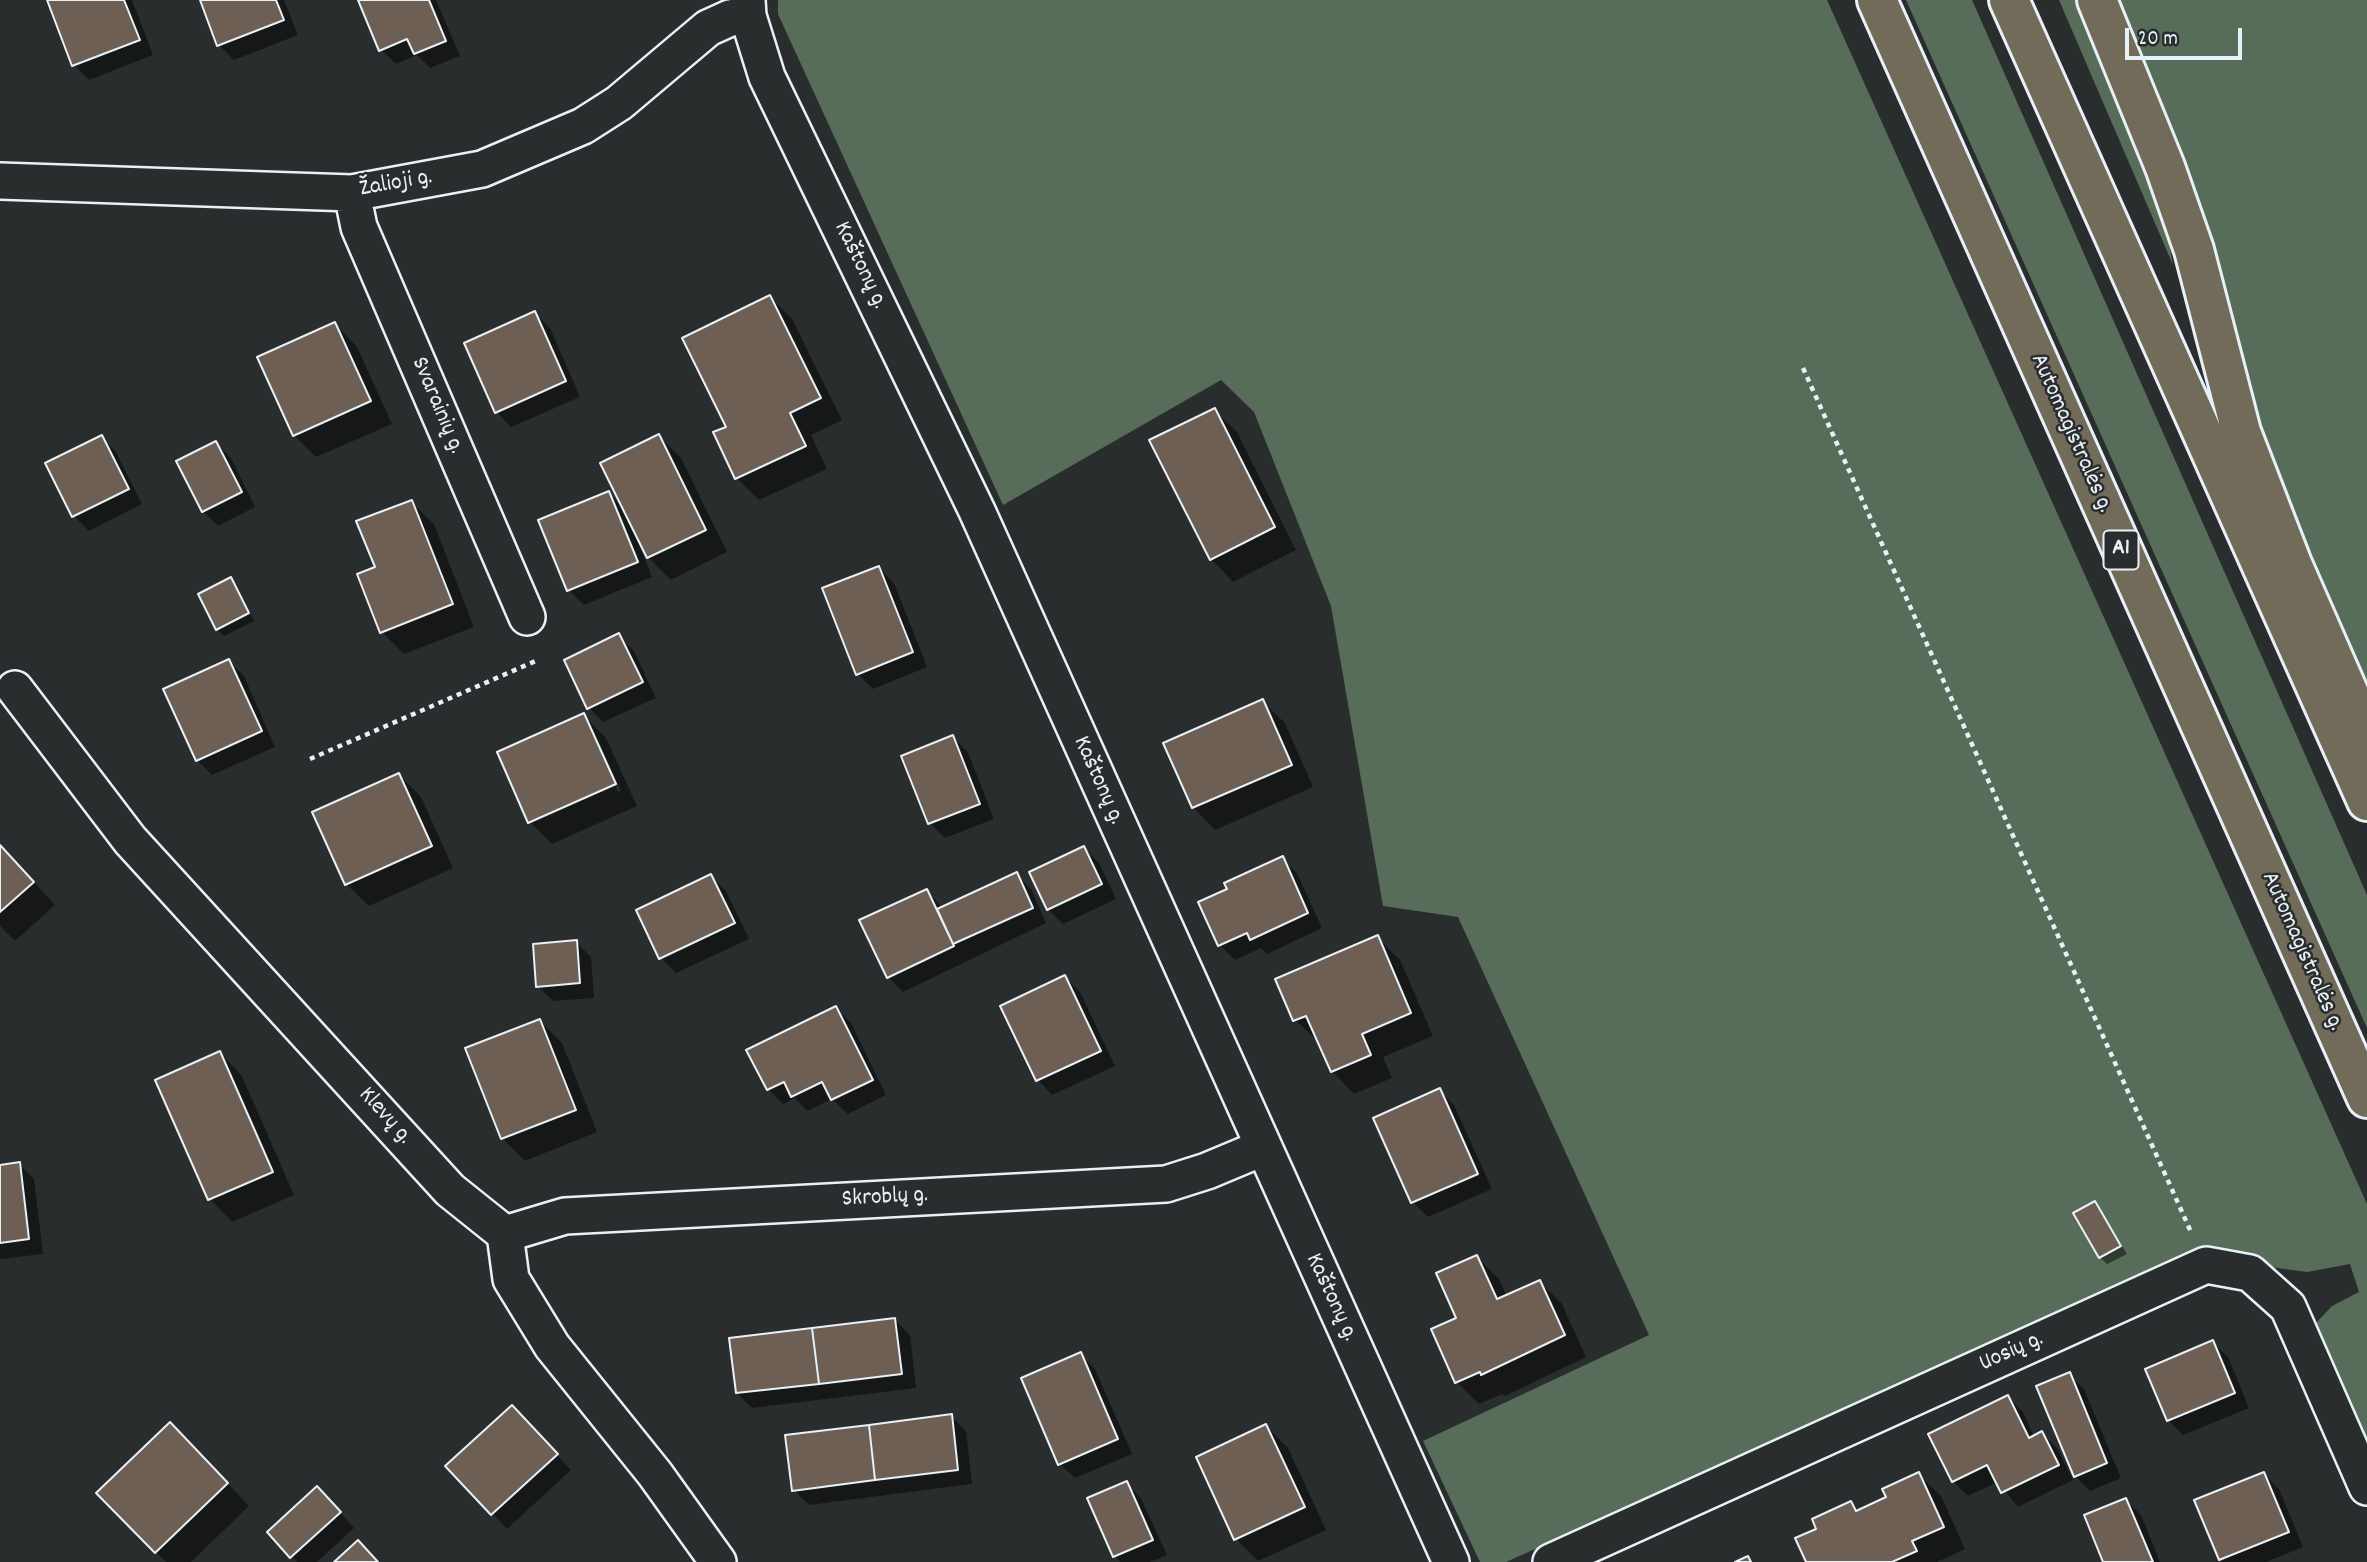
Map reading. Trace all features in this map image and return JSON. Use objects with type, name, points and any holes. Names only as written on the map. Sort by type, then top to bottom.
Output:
[{"type":"highway","name":"Automagistralės g.","points":[[1877,0],[2367,1098]]},
{"type":"highway","points":[[2009,0],[2367,801]]},
{"type":"highway","points":[[2097,0],[2165,167],[2194,250],[2241,432],[2292,564],[2367,735]]},
{"type":"street","name":"Žalioji g.","points":[[0,181],[352,194],[482,169],[583,126],[619,103],[708,28],[748,8]]},
{"type":"street","name":"Kaštonų g.","points":[[748,8],[767,77],[977,511],[1451,1562]]},
{"type":"street","name":"Svarainių g.","points":[[352,194],[359,227],[527,617]]},
{"type":"street","name":"Klevų g.","points":[[15,689],[130,840],[450,1190],[505,1234]]},
{"type":"street","name":"Skroblų g.","points":[[505,1234],[565,1216],[1166,1184],[1207,1171],[1262,1148]]},
{"type":"street","points":[[505,1234],[511,1279],[552,1346],[656,1474],[718,1562]]},
{"type":"street","points":[[2206,1265],[2250,1273],[2288,1307],[2367,1487]]},
{"type":"street","name":"Uosių g.","points":[[1551,1562],[2206,1265]]},
{"type":"path","points":[[1803,368],[2206,1265]]},
{"type":"path","points":[[310,760],[537,660]]},
{"type":"green space","points":[[778,0],[1827,0],[2367,1204],[2367,1444],[2315,1324],[2332,1306],[2359,1292],[2350,1264],[2307,1272],[2191,1256],[1506,1562],[1480,1562],[1423,1441],[1649,1335],[1458,917],[1383,906],[1331,606],[1254,412],[1221,380],[1003,505],[778,14]]},
{"type":"green space","points":[[1906,0],[1972,0],[2367,895],[2367,1028]]},
{"type":"green space","points":[[2059,0],[2077,0],[2162,207],[2173,265]]},
{"type":"green space","points":[[2116,0],[2367,0],[2367,687],[2285,497],[2259,424],[2222,274],[2172,135]]},
{"type":"building","points":[[47,0],[124,0],[140,40],[72,66]]},
{"type":"building","points":[[200,0],[276,0],[284,20],[217,46]]},
{"type":"building","points":[[358,0],[429,0],[446,41],[414,54],[407,39],[379,51]]},
{"type":"building","points":[[770,295],[821,398],[790,413],[806,446],[735,479],[713,432],[726,427],[682,338]]},
{"type":"building","points":[[535,311],[566,381],[495,413],[464,343]]},
{"type":"building","points":[[335,322],[371,401],[293,436],[257,357]]},
{"type":"building","points":[[1215,408],[1275,527],[1210,560],[1149,440]]},
{"type":"building","points":[[659,434],[706,530],[647,558],[600,463]]},
{"type":"building","points":[[102,435],[129,489],[72,517],[45,463]]},
{"type":"building","points":[[216,441],[242,492],[202,512],[176,461]]},
{"type":"building","points":[[609,491],[638,562],[567,591],[538,520]]},
{"type":"building","points":[[412,500],[453,604],[380,633],[357,574],[375,567],[356,521]]},
{"type":"building","points":[[879,566],[913,652],[856,675],[822,588]]},
{"type":"building","points":[[231,577],[249,613],[216,630],[198,594]]},
{"type":"building","points":[[619,633],[643,682],[587,709],[564,660]]},
{"type":"building","points":[[229,659],[262,731],[196,761],[163,689]]},
{"type":"building","points":[[1263,699],[1292,765],[1192,808],[1163,743]]},
{"type":"building","points":[[584,713],[616,784],[528,823],[497,752]]},
{"type":"building","points":[[953,735],[980,804],[928,824],[901,756]]},
{"type":"building","points":[[399,773],[432,846],[345,885],[312,812]]},
{"type":"building","points":[[0,845],[34,882],[0,912]]},
{"type":"building","points":[[1084,846],[1102,884],[1047,910],[1029,872]]},
{"type":"building","points":[[1283,856],[1308,913],[1250,940],[1247,933],[1218,946],[1198,902],[1227,889],[1224,883]]},
{"type":"building","points":[[1017,872],[1033,908],[953,944],[937,909]]},
{"type":"building","points":[[711,874],[735,923],[659,959],[636,910]]},
{"type":"building","points":[[927,889],[954,946],[887,978],[859,920]]},
{"type":"building","points":[[1378,935],[1411,1013],[1362,1034],[1371,1055],[1331,1072],[1306,1016],[1293,1021],[1275,979]]},
{"type":"building","points":[[577,940],[580,983],[536,987],[533,944]]},
{"type":"building","points":[[1065,975],[1101,1051],[1036,1081],[1000,1006]]},
{"type":"building","points":[[836,1006],[873,1080],[831,1100],[822,1082],[791,1097],[784,1082],[767,1090],[746,1050]]},
{"type":"building","points":[[540,1019],[576,1110],[501,1139],[465,1048]]},
{"type":"building","points":[[220,1051],[273,1172],[208,1200],[155,1080]]},
{"type":"building","points":[[1440,1088],[1478,1174],[1411,1203],[1373,1118]]},
{"type":"building","points":[[20,1162],[29,1239],[0,1243],[0,1165]]},
{"type":"building","points":[[2095,1201],[2121,1246],[2099,1258],[2073,1213]]},
{"type":"building","points":[[1477,1255],[1497,1299],[1540,1280],[1565,1335],[1481,1375],[1480,1372],[1455,1383],[1431,1329],[1456,1318],[1436,1273]]},
{"type":"building","points":[[895,1318],[902,1374],[819,1384],[812,1328]]},
{"type":"building","points":[[812,1328],[819,1384],[736,1393],[729,1338]]},
{"type":"building","points":[[2213,1340],[2235,1393],[2167,1421],[2145,1369]]},
{"type":"building","points":[[1081,1352],[1118,1439],[1058,1465],[1021,1378]]},
{"type":"building","points":[[2070,1372],[2107,1463],[2074,1477],[2036,1386]]},
{"type":"building","points":[[2008,1395],[2029,1438],[2042,1431],[2059,1465],[2001,1493],[1987,1465],[1952,1482],[1928,1434]]},
{"type":"building","points":[[512,1405],[558,1454],[491,1515],[445,1466]]},
{"type":"building","points":[[952,1414],[958,1470],[875,1480],[869,1425]]},
{"type":"building","points":[[170,1422],[228,1483],[155,1553],[96,1493]]},
{"type":"building","points":[[1266,1424],[1305,1507],[1234,1540],[1196,1457]]},
{"type":"building","points":[[869,1425],[875,1480],[792,1491],[785,1435]]},
{"type":"building","points":[[1919,1472],[1944,1527],[1912,1541],[1917,1551],[1892,1562],[1806,1562],[1795,1538],[1816,1529],[1812,1519],[1851,1501],[1856,1511],[1886,1497],[1882,1489]]},
{"type":"building","points":[[2264,1472],[2289,1532],[2219,1560],[2194,1500]]},
{"type":"building","points":[[1127,1481],[1153,1540],[1113,1557],[1087,1498]]},
{"type":"building","points":[[317,1486],[341,1512],[290,1558],[267,1532]]},
{"type":"building","points":[[2126,1498],[2153,1562],[2103,1562],[2084,1515]]},
{"type":"building","points":[[358,1540],[378,1562],[334,1562]]},
{"type":"building","points":[[1748,1556],[1751,1562],[1735,1562]]}]
